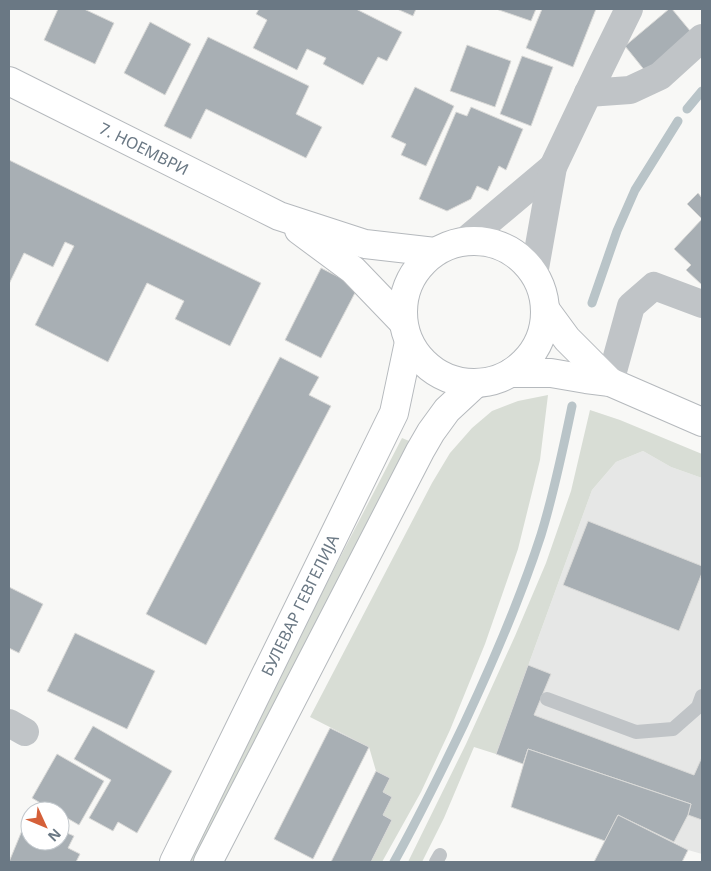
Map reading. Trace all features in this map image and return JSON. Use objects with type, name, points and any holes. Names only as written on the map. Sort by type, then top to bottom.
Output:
[{"type":"main road","name":"7. НОЕМВРИ","points":[[9,81],[279,216],[365,244],[435,252]]},
{"type":"main road","name":"7. НОЕМВРИ","points":[[279,216],[354,270],[406,332]]},
{"type":"main road","points":[[465,241],[485,242],[504,247],[521,259],[534,274],[542,290],[545,309],[543,327],[537,345],[526,361],[511,373],[494,381],[475,384],[454,381],[435,372],[420,359],[406,332],[403,302],[409,282],[420,266],[435,252],[465,241]]},
{"type":"main road","points":[[545,309],[567,339],[610,382]]},
{"type":"main road","name":"БУЛЕВАР ГЕВГЕЛИЈА","points":[[174,862],[394,413],[406,332]]},
{"type":"main road","points":[[511,373],[551,373],[586,380],[610,382],[702,422]]},
{"type":"main road","name":"БУЛЕВАР ГЕВГЕЛИЈА","points":[[208,862],[420,451],[447,410],[475,384]]},
{"type":"street","points":[[534,274],[553,167],[629,9]]},
{"type":"street","points":[[588,93],[630,90],[660,76],[702,38]]},
{"type":"street","points":[[465,241],[553,167]]},
{"type":"street","points":[[610,382],[631,306],[654,286],[702,304]]},
{"type":"lane","points":[[547,699],[636,732],[673,729],[698,707],[702,696]]},
{"type":"shaded area","points":[[548,395],[540,460],[518,549],[485,644],[450,730],[421,792],[382,862],[371,862],[392,820],[383,815],[383,792],[390,778],[376,771],[369,747],[310,717],[432,483],[450,453],[472,428],[492,411],[518,401]]},
{"type":"shaded area","points":[[590,410],[620,420],[702,454],[702,478],[671,467],[643,451],[616,462],[592,490],[496,754],[474,747],[444,818],[422,862],[408,862],[466,744],[546,563],[571,491]]},
{"type":"shaded area","points":[[402,438],[414,443],[197,862],[182,862]]},
{"type":"shaded area","points":[[643,451],[671,467],[702,478],[702,854],[688,850],[674,842],[688,816],[691,804],[528,749],[523,764],[496,754],[592,490],[616,462]]},
{"type":"building","points":[[58,9],[84,9],[114,23],[95,64],[44,40]]},
{"type":"building","points":[[259,9],[356,9],[402,32],[387,61],[378,57],[363,85],[323,64],[326,58],[307,49],[297,70],[253,48],[267,20],[256,14]]},
{"type":"building","points":[[397,9],[416,9],[413,16]]},
{"type":"building","points":[[496,9],[536,9],[531,21]]},
{"type":"building","points":[[542,9],[596,9],[573,67],[526,48]]},
{"type":"building","points":[[669,9],[672,9],[696,38],[650,77],[625,46]]},
{"type":"building","points":[[150,22],[191,44],[165,95],[124,73]]},
{"type":"building","points":[[208,37],[309,86],[296,114],[322,127],[306,158],[206,109],[191,139],[164,126]]},
{"type":"building","points":[[467,45],[511,61],[495,107],[450,91]]},
{"type":"building","points":[[522,56],[553,67],[531,126],[500,114]]},
{"type":"building","points":[[415,87],[454,106],[426,166],[401,155],[406,144],[391,137]]},
{"type":"building","points":[[471,107],[523,129],[506,170],[499,166],[488,191],[477,186],[471,199],[447,211],[419,199],[456,112],[467,116]]},
{"type":"building","points":[[9,160],[261,283],[230,346],[175,319],[184,301],[147,283],[108,362],[35,325],[74,246],[65,242],[53,267],[24,253],[9,284]]},
{"type":"building","points":[[698,193],[702,198],[702,219],[687,204]]},
{"type":"building","points":[[702,219],[702,285],[686,270],[691,265],[674,249]]},
{"type":"building","points":[[321,268],[358,287],[321,358],[285,340]]},
{"type":"building","points":[[280,357],[319,377],[309,395],[331,406],[206,645],[146,614]]},
{"type":"building","points":[[588,521],[702,566],[702,573],[679,631],[563,585]]},
{"type":"building","points":[[9,587],[43,604],[19,653],[9,648]]},
{"type":"building","points":[[75,633],[155,671],[127,729],[47,691]]},
{"type":"building","points":[[528,665],[551,674],[534,715],[694,775],[702,757],[702,820],[688,815],[691,804],[528,749],[523,764],[496,754]]},
{"type":"building","points":[[93,726],[172,771],[137,833],[118,822],[113,831],[89,818],[111,780],[74,759]]},
{"type":"building","points":[[330,728],[369,747],[313,859],[274,839]]},
{"type":"building","points":[[528,749],[691,804],[688,815],[674,842],[618,815],[605,841],[511,807]]},
{"type":"building","points":[[57,754],[104,781],[79,825],[70,820],[70,801],[37,801],[32,798]]},
{"type":"building","points":[[376,771],[390,778],[383,792],[392,797],[383,815],[392,820],[371,862],[331,862]]},
{"type":"building","points":[[618,815],[688,850],[682,862],[594,862]]},
{"type":"building","points":[[70,834],[74,836],[70,844]]},
{"type":"building","points":[[20,835],[20,851],[70,851],[70,849],[80,854],[76,862],[9,862]]},
{"type":"waterway","points":[[687,109],[702,91]]},
{"type":"waterway","points":[[592,303],[617,231],[635,190],[678,121]]},
{"type":"waterway","points":[[394,862],[464,724],[515,607],[546,519],[572,406]]}]
